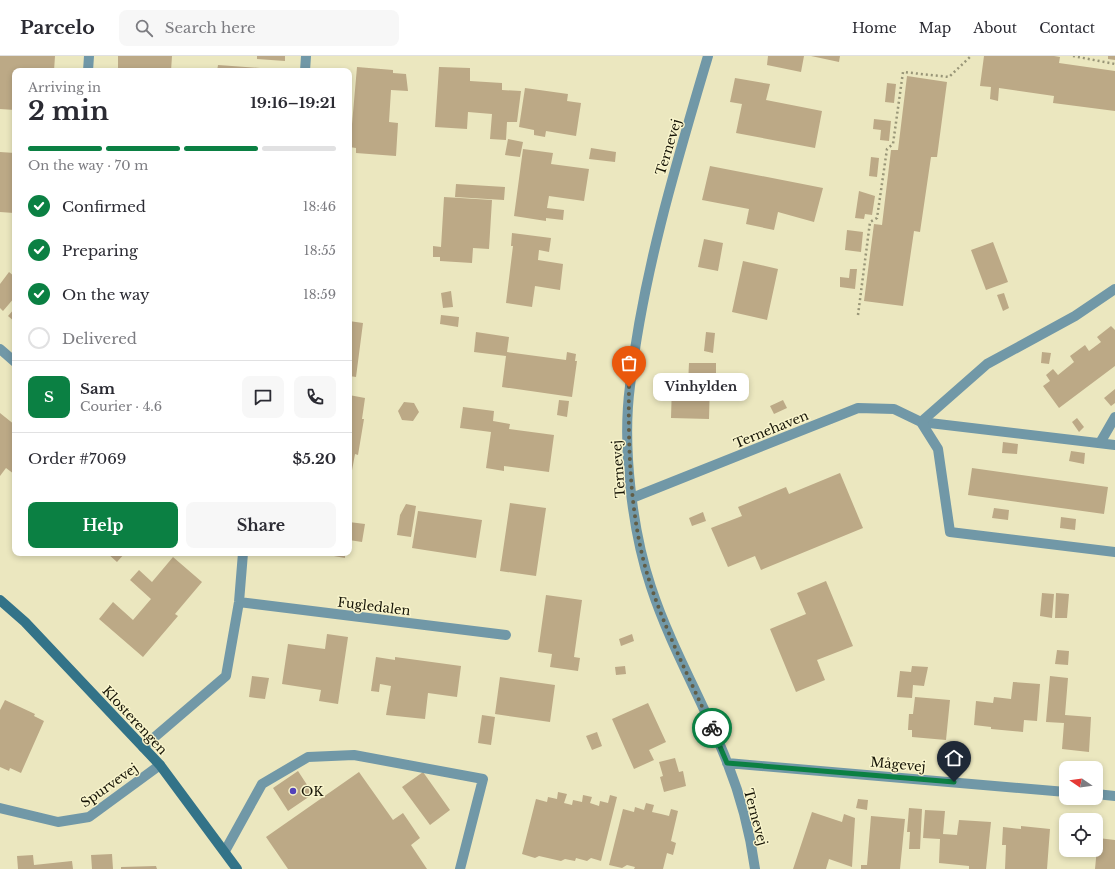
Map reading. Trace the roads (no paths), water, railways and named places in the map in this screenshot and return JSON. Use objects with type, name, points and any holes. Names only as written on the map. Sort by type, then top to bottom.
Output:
[{"type":"street","points":[[88,68],[89,56]]},
{"type":"street","points":[[305,68],[306,56]]},
{"type":"street","name":"Ternevej","points":[[708,56],[669,188],[641,313],[629,387],[628,437],[632,498],[644,562],[652,588],[727,763],[750,832],[755,869]]},
{"type":"street","points":[[1115,289],[1075,316],[987,364],[921,422],[938,448],[950,532],[1115,552]]},
{"type":"street","points":[[0,349],[12,359]]},
{"type":"street","name":"Ternehaven","points":[[632,498],[858,408],[894,409],[921,422],[1115,445]]},
{"type":"street","points":[[1100,443],[1115,417]]},
{"type":"street","points":[[143,747],[226,676],[239,602],[243,556]]},
{"type":"street","name":"Klosterengen","points":[[0,600],[25,622],[160,765],[237,869]]},
{"type":"street","name":"Fugledalen","points":[[239,602],[506,635]]},
{"type":"street","points":[[225,851],[262,784],[308,757],[354,755],[483,779],[460,869]]},
{"type":"street","name":"Mågevej","points":[[727,763],[1059,791]]},
{"type":"street","name":"Spurvevej","points":[[0,808],[58,822],[89,817],[160,765]]},
{"type":"street","points":[[1103,795],[1115,796]]},
{"type":"place","name":"Vinhylden","points":[[629,387]]},
{"type":"place","name":"OK","points":[[293,791]]}]
